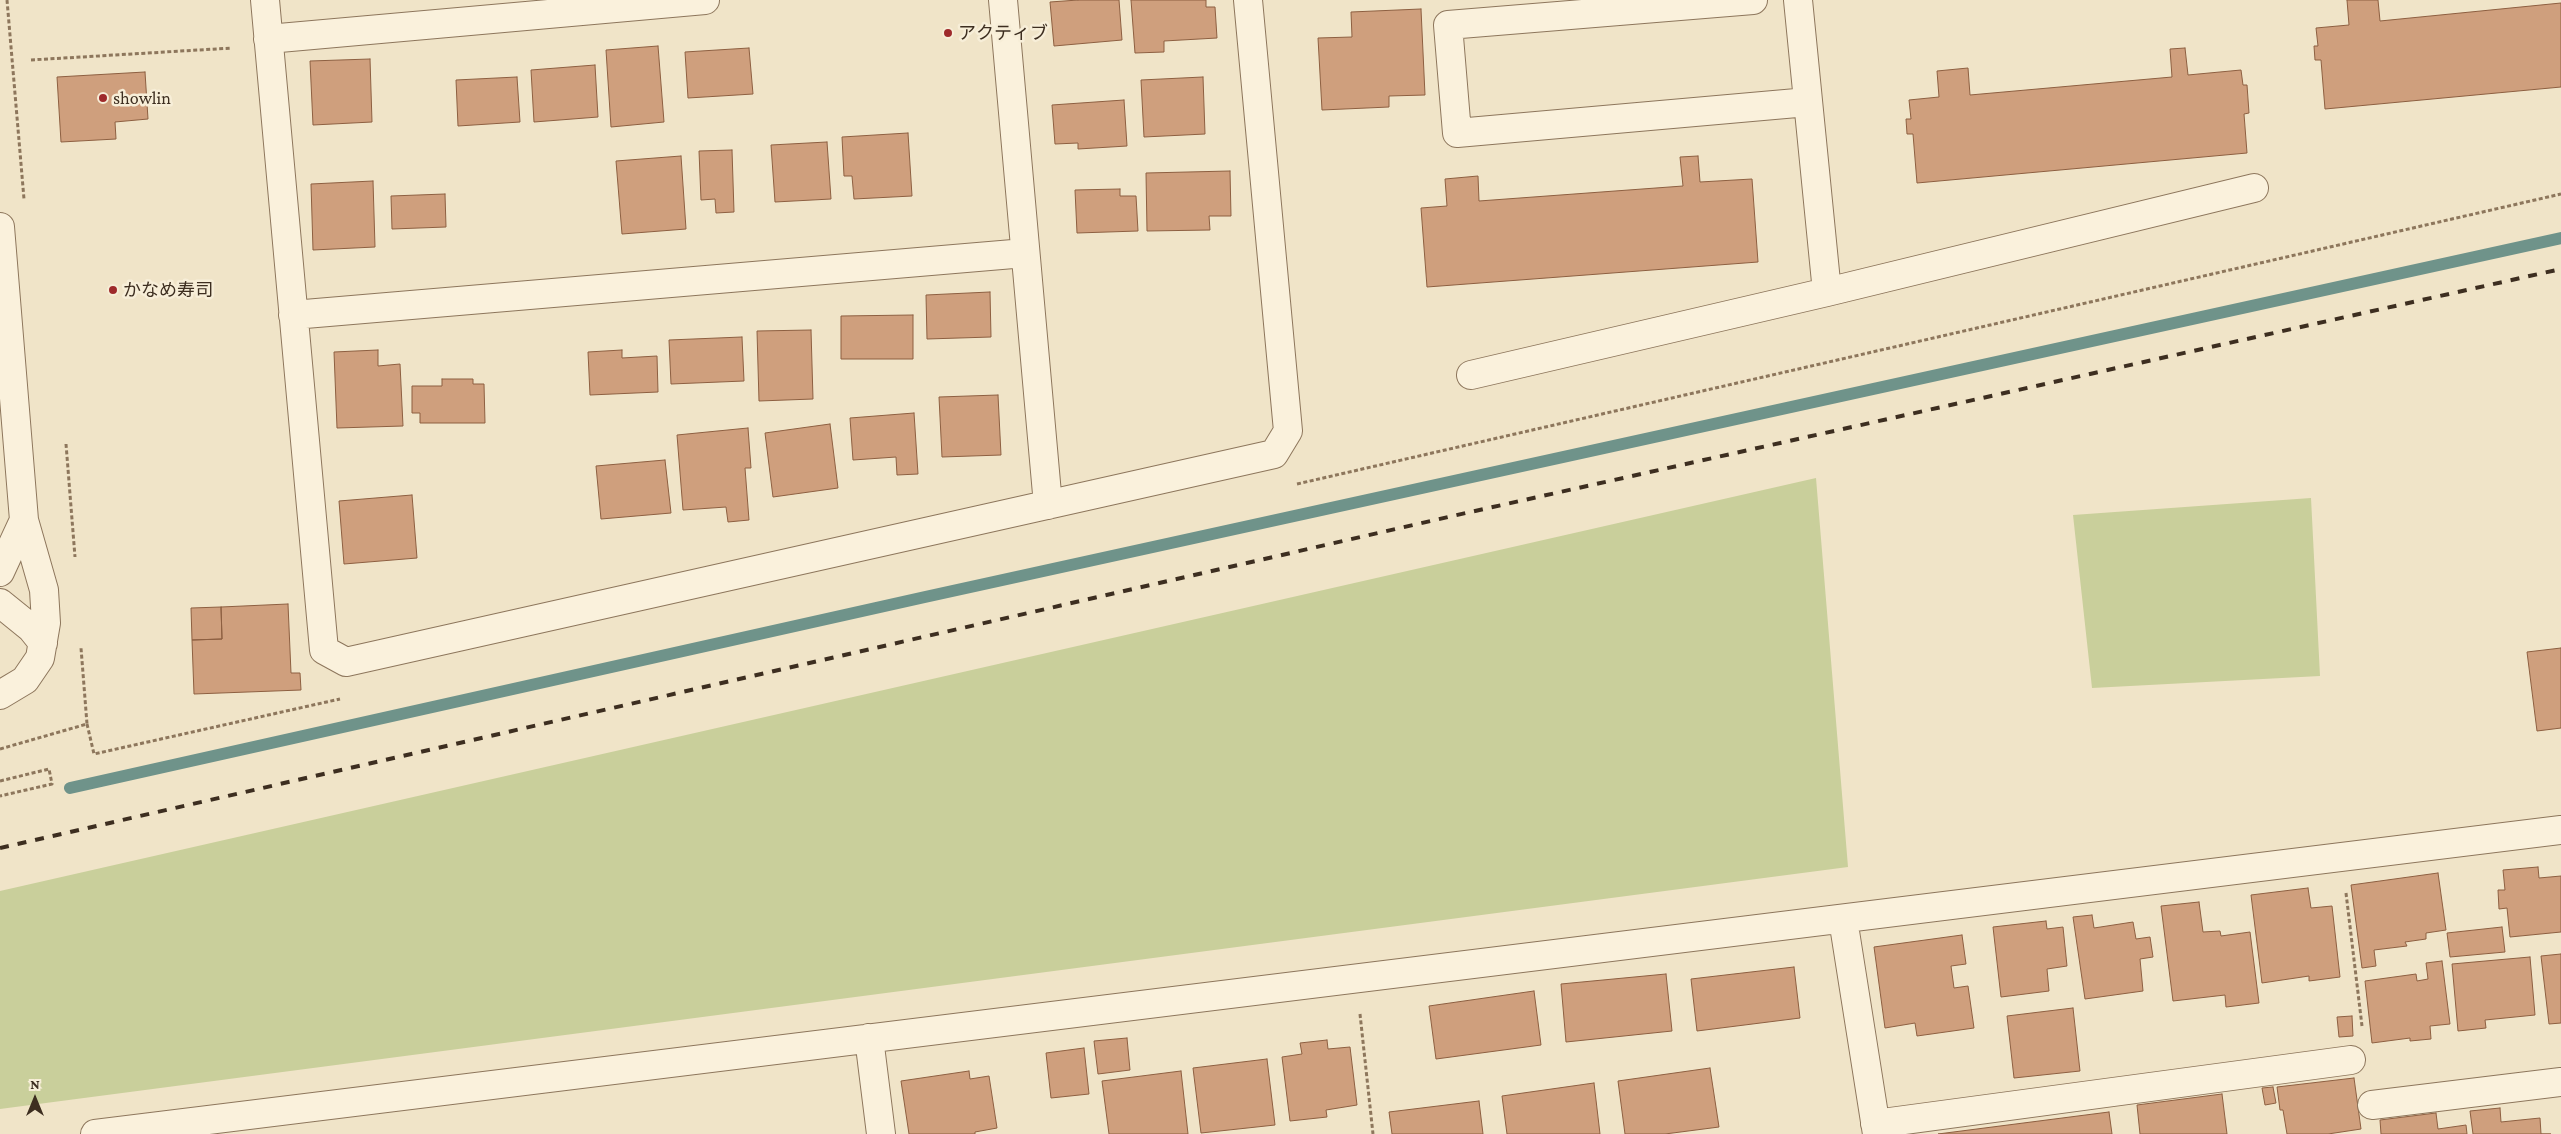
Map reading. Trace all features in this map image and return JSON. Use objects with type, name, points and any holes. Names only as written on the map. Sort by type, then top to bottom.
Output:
[{"type":"street","points":[[265,0],[324,650],[346,662],[1274,454],[1288,431],[1248,0]]},
{"type":"street","points":[[269,43],[705,0]]},
{"type":"street","points":[[1003,0],[1048,505]]},
{"type":"street","points":[[1752,0],[1448,25],[1457,133],[1808,102]]},
{"type":"street","points":[[1798,0],[1827,292]]},
{"type":"street","points":[[1470,375],[1827,292],[2254,188]]},
{"type":"street","points":[[0,227],[24,520],[44,590],[46,623],[40,658],[25,680],[0,695]]},
{"type":"street","points":[[293,315],[1025,253]]},
{"type":"street","points":[[0,572],[24,520]]},
{"type":"street","points":[[0,603],[31,628],[43,643]]},
{"type":"street","points":[[95,1134],[2561,830]]},
{"type":"street","points":[[1843,919],[1876,1129],[2351,1060]]},
{"type":"street","points":[[869,1038],[881,1134]]},
{"type":"street","points":[[2372,1104],[2561,1082]]},
{"type":"path","points":[[31,60],[269,43]]},
{"type":"path","points":[[1291,486],[2561,194]]},
{"type":"path","points":[[87,724],[94,754],[347,698]]},
{"type":"path","points":[[0,782],[48,769],[52,784],[0,796]]},
{"type":"path","points":[[2342,858],[2363,1035]]},
{"type":"path","points":[[1356,979],[1373,1134]]},
{"type":"green space","points":[[1816,478],[1848,867],[0,1109],[0,891]]},
{"type":"green space","points":[[2311,498],[2320,676],[2092,688],[2073,515]]},
{"type":"building","points":[[1119,0],[1122,40],[1054,46],[1050,2]]},
{"type":"building","points":[[1131,0],[1206,0],[1206,7],[1215,7],[1217,38],[1164,41],[1164,52],[1135,53]]},
{"type":"building","points":[[2347,0],[2378,0],[2380,21],[2561,3],[2561,87],[2325,109],[2321,60],[2315,60],[2314,46],[2318,46],[2316,28],[2349,25]]},
{"type":"building","points":[[1421,9],[1425,95],[1389,96],[1389,107],[1322,110],[1318,38],[1352,37],[1351,12]]},
{"type":"building","points":[[658,46],[664,122],[611,127],[606,50]]},
{"type":"building","points":[[749,48],[753,94],[688,98],[685,52]]},
{"type":"building","points":[[2185,48],[2188,75],[2241,70],[2243,85],[2247,85],[2249,113],[2244,114],[2247,153],[1917,183],[1913,134],[1907,134],[1906,119],[1911,119],[1909,100],[1939,97],[1937,71],[1968,68],[1970,95],[2172,77],[2170,49]]},
{"type":"building","points":[[370,59],[372,122],[313,125],[310,61]]},
{"type":"building","points":[[595,65],[598,117],[534,122],[531,70]]},
{"type":"building","name":"showlin","points":[[145,72],[148,119],[115,122],[116,139],[61,142],[57,77]]},
{"type":"building","points":[[517,77],[520,122],[458,126],[456,80]]},
{"type":"building","points":[[1203,77],[1205,134],[1144,137],[1141,80]]},
{"type":"building","points":[[1124,100],[1127,146],[1078,149],[1078,143],[1055,144],[1052,105]]},
{"type":"building","points":[[908,133],[912,196],[854,199],[852,176],[844,176],[842,137]]},
{"type":"building","points":[[827,142],[831,199],[775,202],[771,145]]},
{"type":"building","points":[[732,150],[734,212],[716,213],[715,199],[701,200],[699,151]]},
{"type":"building","points":[[681,156],[686,229],[622,234],[616,161]]},
{"type":"building","points":[[1698,156],[1700,182],[1752,179],[1758,262],[1427,287],[1421,208],[1447,206],[1445,179],[1478,176],[1479,201],[1683,186],[1680,157]]},
{"type":"building","points":[[1230,171],[1231,216],[1209,216],[1210,230],[1147,231],[1146,173]]},
{"type":"building","points":[[373,181],[375,247],[313,250],[311,184]]},
{"type":"building","points":[[1120,189],[1120,196],[1136,196],[1138,231],[1077,233],[1075,190]]},
{"type":"building","points":[[445,194],[446,227],[392,229],[391,196]]},
{"type":"building","points":[[990,292],[991,337],[927,339],[926,295]]},
{"type":"building","points":[[913,315],[913,359],[841,359],[841,316]]},
{"type":"building","points":[[811,330],[813,399],[759,401],[757,331]]},
{"type":"building","points":[[742,337],[744,381],[671,384],[669,340]]},
{"type":"building","points":[[378,350],[378,366],[400,364],[403,426],[337,428],[334,352]]},
{"type":"building","points":[[622,350],[622,358],[657,356],[658,392],[590,395],[588,352]]},
{"type":"building","points":[[442,379],[473,379],[473,384],[484,384],[485,423],[420,423],[420,413],[412,413],[412,386],[442,386]]},
{"type":"building","points":[[998,395],[1001,455],[942,457],[939,397]]},
{"type":"building","points":[[914,413],[918,474],[897,475],[896,457],[853,460],[850,418]]},
{"type":"building","points":[[830,424],[838,488],[773,497],[765,433]]},
{"type":"building","points":[[748,428],[751,468],[745,468],[749,520],[728,522],[726,507],[683,510],[677,435]]},
{"type":"building","points":[[665,460],[671,513],[601,519],[596,466]]},
{"type":"building","points":[[412,495],[417,558],[344,564],[339,501]]},
{"type":"building","points":[[288,604],[291,673],[300,673],[301,690],[194,694],[192,640],[222,639],[221,607]]},
{"type":"building","points":[[221,607],[222,639],[192,640],[191,608]]},
{"type":"building","points":[[2561,648],[2561,728],[2537,731],[2527,652]]},
{"type":"building","points":[[2538,867],[2539,878],[2561,876],[2561,932],[2510,937],[2507,908],[2499,909],[2498,890],[2505,890],[2503,870]]},
{"type":"building","points":[[2438,873],[2446,930],[2426,933],[2426,939],[2405,942],[2407,946],[2374,950],[2376,966],[2362,968],[2351,885]]},
{"type":"building","points":[[2308,888],[2311,908],[2332,906],[2340,977],[2309,981],[2309,976],[2262,983],[2251,895]]},
{"type":"building","points":[[2199,902],[2203,932],[2220,931],[2221,936],[2250,932],[2259,1003],[2226,1007],[2225,995],[2173,1001],[2161,906]]},
{"type":"building","points":[[2092,915],[2094,928],[2133,922],[2136,939],[2150,937],[2153,957],[2140,959],[2143,991],[2085,999],[2073,917]]},
{"type":"building","points":[[2046,921],[2047,929],[2063,927],[2067,966],[2047,969],[2049,991],[2001,997],[1993,927]]},
{"type":"building","points":[[2502,927],[2505,952],[2450,957],[2447,933]]},
{"type":"building","points":[[1962,935],[1966,964],[1951,966],[1954,988],[1968,986],[1974,1028],[1917,1036],[1915,1023],[1885,1028],[1874,947]]},
{"type":"building","points":[[2561,954],[2561,1023],[2549,1024],[2541,956]]},
{"type":"building","points":[[2530,957],[2535,1015],[2485,1020],[2486,1028],[2458,1031],[2452,964]]},
{"type":"building","points":[[2442,961],[2450,1024],[2430,1026],[2431,1039],[2410,1041],[2410,1038],[2372,1043],[2365,981],[2416,974],[2417,981],[2428,979],[2426,963]]},
{"type":"building","points":[[1794,967],[1800,1018],[1697,1031],[1691,979]]},
{"type":"building","points":[[1666,974],[1672,1031],[1566,1042],[1561,984]]},
{"type":"building","points":[[1534,991],[1541,1045],[1436,1059],[1429,1006]]},
{"type":"building","points":[[2073,1008],[2080,1071],[2014,1078],[2007,1016]]},
{"type":"building","points":[[2352,1016],[2353,1036],[2339,1037],[2337,1017]]},
{"type":"building","points":[[1127,1038],[1130,1070],[1098,1074],[1094,1041]]},
{"type":"building","points":[[1327,1040],[1328,1049],[1350,1047],[1357,1105],[1326,1110],[1327,1117],[1290,1121],[1282,1057],[1302,1054],[1300,1043]]},
{"type":"building","points":[[1084,1048],[1089,1094],[1051,1098],[1046,1053]]},
{"type":"building","points":[[1267,1059],[1275,1125],[1201,1133],[1193,1068]]},
{"type":"building","points":[[1710,1068],[1719,1127],[1665,1134],[1625,1134],[1618,1081]]},
{"type":"building","points":[[969,1071],[970,1079],[989,1076],[997,1128],[975,1132],[975,1134],[909,1134],[901,1081]]},
{"type":"building","points":[[1181,1071],[1188,1134],[1109,1134],[1102,1081]]},
{"type":"building","points":[[2354,1078],[2361,1129],[2328,1134],[2287,1134],[2283,1110],[2280,1110],[2277,1087]]},
{"type":"building","points":[[1594,1083],[1600,1134],[1507,1134],[1502,1096]]},
{"type":"building","points":[[2273,1087],[2276,1103],[2265,1105],[2262,1088]]},
{"type":"building","points":[[2222,1094],[2227,1134],[2140,1134],[2137,1105]]},
{"type":"building","points":[[1479,1101],[1483,1134],[1392,1134],[1389,1112]]},
{"type":"building","points":[[2500,1108],[2501,1122],[2540,1118],[2541,1134],[2473,1134],[2470,1111]]},
{"type":"building","points":[[2109,1112],[2112,1134],[1938,1134]]},
{"type":"building","points":[[2436,1113],[2438,1129],[2466,1125],[2467,1134],[2381,1134],[2380,1120]]},
{"type":"waterway","points":[[70,788],[925,597],[2561,238]]},
{"type":"railway","points":[[0,848],[1448,517],[2561,269]]},
{"type":"place","name":"アクティブ","points":[[948,33]]},
{"type":"place","name":"showlin","points":[[103,98]]},
{"type":"place","name":"かなめ寿司","points":[[113,290]]}]
